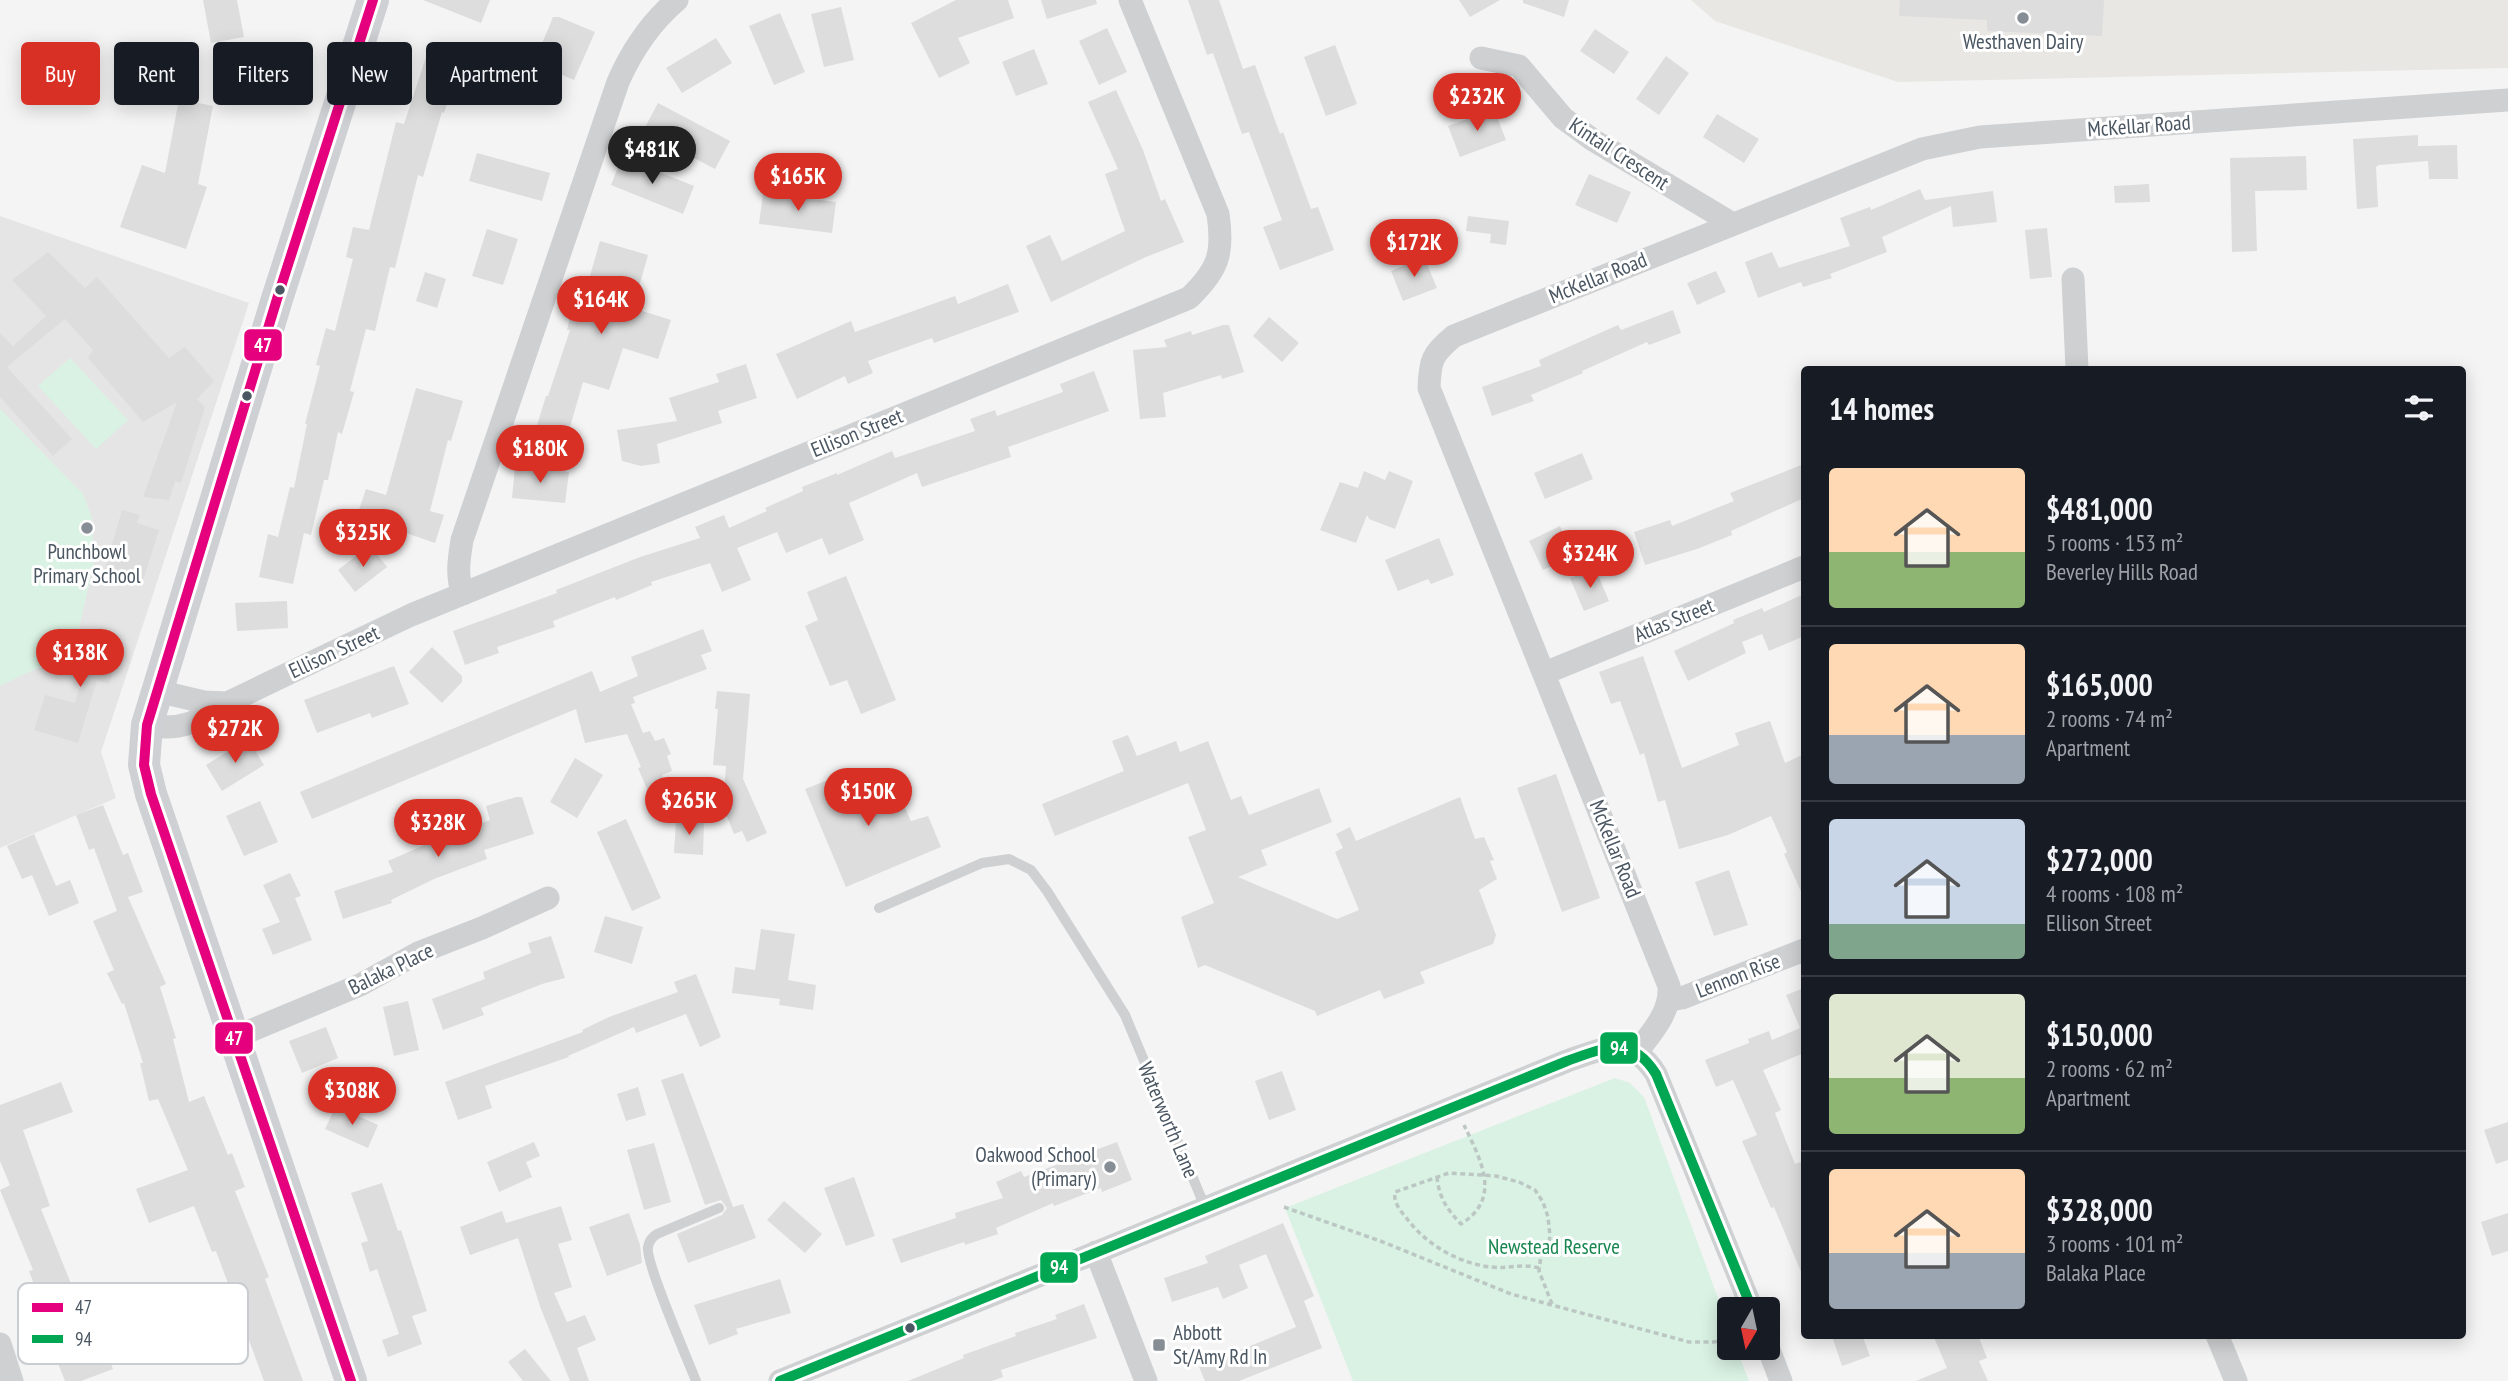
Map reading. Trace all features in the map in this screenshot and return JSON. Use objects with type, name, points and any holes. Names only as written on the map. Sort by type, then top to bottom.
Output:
[{"type":"street","points":[[351,1381],[151,794],[144,765],[147,725],[157,691],[277,299],[373,0]]},
{"type":"street","points":[[463,594],[458,572],[462,540],[618,82],[628,59],[646,31],[677,0]]},
{"type":"street","name":"Ellison Street","points":[[147,725],[166,729],[202,719],[227,703],[411,615],[1189,298],[1208,280],[1217,262],[1222,240],[1218,214],[1130,0]]},
{"type":"street","name":"Kintail Crescent","points":[[1481,58],[1522,57],[1563,118],[1593,140],[1733,224]]},
{"type":"street","name":"McKellar Road","points":[[1670,1000],[1664,969],[1429,388],[1430,366],[1436,351],[1454,336],[1922,149],[1980,137],[2508,100]]},
{"type":"street","points":[[2073,279],[2077,366]]},
{"type":"street","name":"Atlas Street","points":[[1545,673],[1801,568]]},
{"type":"street","points":[[157,691],[204,702],[227,703]]},
{"type":"street","name":"Balaka Place","points":[[233,1038],[360,985],[418,953],[548,898]]},
{"type":"street","name":"Lennon Rise","points":[[1670,1000],[1682,998],[1801,951]]},
{"type":"street","points":[[1637,1052],[1663,1016],[1670,1000]]},
{"type":"street","points":[[780,1381],[1594,1051],[1622,1047],[1637,1052],[1648,1062],[1663,1086],[1747,1297]]},
{"type":"street","points":[[1096,1252],[1146,1381]]},
{"type":"street","points":[[2219,1339],[2236,1381]]},
{"type":"street","points":[[0,1344],[12,1381]]},
{"type":"street","points":[[1773,1360],[1781,1381]]},
{"type":"lane","name":"Waterworth Lane","points":[[879,908],[982,863],[1009,859],[1031,870],[1048,891],[1125,1016],[1205,1207]]},
{"type":"lane","points":[[696,1381],[655,1276],[648,1248],[657,1234],[719,1208]]},
{"type":"path","points":[[1437,1177],[1443,1203],[1461,1224],[1479,1209],[1483,1202],[1483,1174],[1479,1156],[1456,1107]]},
{"type":"path","points":[[1539,1268],[1525,1264],[1493,1268],[1443,1251],[1413,1226],[1396,1205],[1395,1192],[1449,1173],[1483,1174],[1519,1182],[1535,1190],[1548,1217],[1548,1248],[1541,1255],[1539,1268],[1552,1304]]},
{"type":"path","points":[[1284,1207],[1383,1242],[1471,1280],[1689,1342],[1717,1341]]},
{"type":"shaded area","points":[[1691,0],[2508,0],[2508,68],[1898,82],[1715,21]]},
{"type":"shaded area","name":"Punchbowl Primary School","points":[[0,216],[249,303],[101,752],[116,798],[0,848]]},
{"type":"green space","points":[[70,358],[128,420],[96,449],[38,386]]},
{"type":"green space","points":[[0,409],[83,494],[92,518],[94,562],[77,637],[48,663],[0,686]]},
{"type":"green space","name":"Newstead Reserve","points":[[1615,1078],[1630,1083],[1644,1097],[1718,1297],[1717,1360],[1741,1360],[1749,1381],[1353,1381],[1285,1208]]},
{"type":"building","points":[[203,0],[237,0],[244,37],[211,43]]},
{"type":"building","points":[[423,0],[490,0],[481,23]]},
{"type":"building","points":[[956,0],[1008,0],[1014,18],[958,38],[970,63],[939,78],[911,23]]},
{"type":"building","points":[[1041,0],[1096,0],[1097,4],[1047,19]]},
{"type":"building","points":[[1188,0],[1219,0],[1243,69],[1255,65],[1311,209],[1318,207],[1334,250],[1280,270],[1263,227],[1282,220],[1249,132],[1242,134],[1213,53],[1207,55]]},
{"type":"building","points":[[1459,0],[1500,0],[1470,17]]},
{"type":"building","points":[[1523,0],[1569,0],[1564,17],[1523,3]]},
{"type":"building","name":"Westhaven Dairy","points":[[1900,0],[2104,0],[2102,36],[1987,31],[1987,20],[1899,16]]},
{"type":"building","points":[[841,7],[854,60],[824,67],[811,14]]},
{"type":"building","points":[[780,13],[805,72],[774,85],[749,26]]},
{"type":"building","points":[[553,17],[595,32],[574,80],[562,75],[562,42],[543,42]]},
{"type":"building","points":[[1107,28],[1127,72],[1099,85],[1079,41]]},
{"type":"building","points":[[1595,29],[1629,52],[1614,74],[1580,51]]},
{"type":"building","points":[[716,38],[732,63],[682,93],[666,68]]},
{"type":"building","points":[[1335,45],[1357,104],[1326,116],[1304,57]]},
{"type":"building","points":[[1034,49],[1048,84],[1016,96],[1002,62]]},
{"type":"building","points":[[1666,56],[1689,73],[1659,115],[1636,99]]},
{"type":"building","points":[[426,57],[426,105],[447,105],[444,113],[442,112],[423,177],[418,175],[395,268],[390,267],[375,331],[366,329],[350,391],[354,392],[342,434],[338,432],[328,480],[324,480],[311,535],[304,533],[293,584],[259,577],[268,534],[278,537],[290,487],[294,488],[305,424],[320,366],[316,365],[326,328],[335,331],[353,259],[346,257],[353,227],[369,230],[396,122],[404,124]]},
{"type":"building","points":[[1116,90],[1143,150],[1161,201],[1165,199],[1184,242],[1051,302],[1026,246],[1050,235],[1062,261],[1125,231],[1105,174],[1118,169],[1088,102]]},
{"type":"building","points":[[199,103],[213,106],[198,184],[207,187],[186,249],[120,227],[142,165],[165,173],[178,105]]},
{"type":"building","points":[[658,103],[730,141],[715,169],[643,131]]},
{"type":"building","points":[[1494,109],[1506,140],[1460,157],[1448,126]]},
{"type":"building","points":[[1717,114],[1759,139],[1744,163],[1703,137]]},
{"type":"building","points":[[2418,135],[2418,146],[2457,145],[2458,179],[2429,179],[2428,161],[2379,165],[2376,167],[2378,207],[2357,209],[2353,139]]},
{"type":"building","points":[[477,153],[550,173],[542,201],[469,181]]},
{"type":"building","points":[[2306,156],[2307,190],[2255,191],[2257,251],[2232,252],[2230,158]]},
{"type":"building","points":[[622,157],[694,186],[683,214],[611,185]]},
{"type":"building","points":[[1589,174],[1631,192],[1617,223],[1575,205]]},
{"type":"building","points":[[2149,184],[2150,202],[2115,203],[2114,186]]},
{"type":"building","points":[[1920,189],[1925,200],[1993,191],[1997,222],[1953,227],[1951,206],[1882,237],[1887,252],[1830,274],[1832,278],[1803,287],[1801,282],[1758,298],[1745,262],[1772,252],[1779,268],[1850,246],[1840,218],[1870,207],[1871,210]]},
{"type":"building","points":[[763,193],[836,202],[832,233],[759,224]]},
{"type":"building","points":[[1468,216],[1509,221],[1506,245],[1490,243],[1491,234],[1466,231]]},
{"type":"building","points":[[2047,228],[2052,277],[2030,279],[2025,230]]},
{"type":"building","points":[[487,229],[518,239],[503,285],[472,276]]},
{"type":"building","points":[[600,241],[648,255],[633,308],[671,320],[658,359],[623,348],[609,390],[583,382],[565,444],[534,435],[570,330],[567,330],[576,291],[585,293]]},
{"type":"building","points":[[48,252],[85,288],[97,277],[169,358],[185,347],[214,381],[197,399],[205,407],[181,483],[175,481],[169,500],[143,497],[177,402],[143,422],[88,358],[93,350],[65,319],[7,367],[72,439],[53,456],[0,397],[0,333],[13,346],[46,316],[12,280]]},
{"type":"building","points":[[1424,257],[1437,288],[1403,301],[1391,271]]},
{"type":"building","points":[[1716,271],[1726,292],[1697,305],[1687,283]]},
{"type":"building","points":[[425,272],[446,279],[437,308],[416,301]]},
{"type":"building","points":[[1008,284],[1019,312],[934,343],[932,338],[868,361],[873,373],[848,384],[845,376],[797,399],[776,354],[851,321],[855,332],[955,296],[958,304]]},
{"type":"building","points":[[1673,310],[1681,333],[1649,345],[1647,342],[1531,395],[1534,401],[1492,416],[1482,387],[1541,366],[1539,360],[1618,325],[1621,330]]},
{"type":"building","points":[[1269,317],[1299,343],[1282,362],[1253,336]]},
{"type":"building","points":[[1229,325],[1244,372],[1222,379],[1221,375],[1163,393],[1166,417],[1140,419],[1133,350],[1167,347],[1164,340]]},
{"type":"building","points":[[746,364],[757,398],[718,411],[722,423],[657,444],[660,463],[641,466],[622,461],[617,430],[677,421],[669,398],[719,382],[716,374]]},
{"type":"building","points":[[1094,371],[1109,411],[1008,447],[1011,457],[922,487],[917,473],[849,503],[864,540],[829,555],[822,538],[786,553],[777,532],[737,548],[751,580],[722,592],[710,563],[651,582],[652,585],[616,600],[615,597],[553,621],[555,627],[497,647],[499,653],[465,665],[453,631],[557,593],[556,590],[640,557],[700,538],[695,527],[724,515],[729,528],[803,491],[802,487],[892,451],[895,458],[975,431],[970,419],[995,410],[997,416],[1063,392],[1060,384]]},
{"type":"building","points":[[416,388],[463,401],[451,441],[448,440],[430,511],[444,515],[435,543],[357,516],[366,489],[386,495]]},
{"type":"building","points":[[1582,453],[1593,479],[1545,499],[1534,473]]},
{"type":"building","points":[[1801,465],[1801,499],[1731,531],[1732,535],[1645,565],[1634,532],[1670,520],[1672,526],[1734,501],[1730,493]]},
{"type":"building","points":[[515,467],[569,472],[565,503],[512,498]]},
{"type":"building","points":[[1364,471],[1385,480],[1389,471],[1413,481],[1395,529],[1369,519],[1367,515],[1356,543],[1320,530],[1340,482],[1358,488]]},
{"type":"building","points":[[122,510],[140,515],[137,523],[159,530],[141,587],[103,575]]},
{"type":"building","points":[[1560,526],[1574,556],[1543,570],[1529,541]]},
{"type":"building","points":[[1439,538],[1454,575],[1431,584],[1428,579],[1398,591],[1385,560]]},
{"type":"building","points":[[370,545],[387,567],[355,592],[338,570]]},
{"type":"building","points":[[1595,568],[1609,601],[1584,611],[1570,578]]},
{"type":"building","points":[[846,576],[896,700],[861,714],[847,680],[830,686],[805,626],[818,620],[807,592]]},
{"type":"building","points":[[1801,595],[1801,637],[1769,651],[1762,634],[1742,642],[1746,653],[1688,681],[1674,651],[1734,623],[1733,620],[1762,608],[1764,612]]},
{"type":"building","points":[[287,601],[288,628],[237,631],[235,603]]},
{"type":"building","points":[[703,629],[712,651],[701,655],[707,669],[633,697],[635,703],[631,704],[643,733],[650,731],[655,741],[664,738],[671,754],[667,756],[672,771],[662,775],[667,787],[649,794],[627,734],[585,743],[576,709],[312,819],[300,792],[592,671],[600,692],[638,676],[631,657]]},
{"type":"building","points":[[89,631],[123,642],[109,684],[97,680],[78,743],[34,730],[45,695],[75,703],[83,675],[75,673]]},
{"type":"building","points":[[432,647],[462,676],[462,682],[442,703],[409,672]]},
{"type":"building","points":[[1643,656],[1682,768],[1739,745],[1735,733],[1770,721],[1785,763],[1801,755],[1801,891],[1771,816],[1728,835],[1679,849],[1665,800],[1658,802],[1644,753],[1640,755],[1620,701],[1611,704],[1599,672]]},
{"type":"building","points":[[394,666],[409,704],[372,718],[370,713],[317,733],[304,700]]},
{"type":"building","points":[[717,691],[750,694],[743,779],[767,833],[747,842],[742,831],[734,834],[718,794],[724,791],[726,766],[713,765]]},
{"type":"building","points":[[1128,735],[1137,756],[1176,741],[1180,752],[1208,741],[1231,800],[1241,796],[1249,815],[1319,788],[1332,822],[1261,850],[1267,865],[1238,877],[1337,919],[1359,910],[1335,852],[1343,848],[1336,834],[1350,827],[1356,841],[1460,797],[1475,839],[1484,837],[1494,860],[1490,861],[1497,879],[1479,890],[1496,935],[1493,944],[1420,972],[1425,983],[1384,999],[1380,990],[1317,1016],[1315,1011],[1205,965],[1198,968],[1181,917],[1214,903],[1188,837],[1206,830],[1188,783],[1055,836],[1042,804],[1124,771],[1112,741]]},
{"type":"building","points":[[248,739],[264,765],[222,791],[206,765]]},
{"type":"building","points":[[575,758],[603,775],[577,818],[550,802]]},
{"type":"building","points":[[857,769],[870,801],[897,791],[911,821],[928,816],[941,847],[846,887],[805,789]]},
{"type":"building","points":[[1556,774],[1600,898],[1562,912],[1517,788]]},
{"type":"building","points":[[522,797],[534,834],[484,850],[487,859],[434,879],[391,900],[392,903],[343,919],[334,891],[393,872],[388,861],[490,820],[486,806]]},
{"type":"building","points":[[260,801],[278,842],[244,856],[226,816]]},
{"type":"building","points":[[103,805],[123,855],[128,853],[143,892],[128,897],[166,984],[160,987],[176,1038],[173,1039],[189,1102],[204,1096],[228,1155],[232,1153],[245,1187],[235,1191],[269,1277],[265,1279],[303,1381],[264,1381],[248,1338],[248,1283],[228,1283],[194,1206],[149,1223],[136,1189],[188,1170],[158,1099],[149,1101],[140,1063],[143,1063],[124,1003],[122,1004],[107,973],[114,970],[93,921],[117,911],[94,848],[89,850],[76,815]]},
{"type":"building","points":[[626,819],[661,898],[632,911],[597,832]]},
{"type":"building","points":[[676,820],[704,821],[703,855],[674,853]]},
{"type":"building","points":[[34,834],[56,886],[70,880],[79,903],[49,916],[32,875],[22,879],[7,846]]},
{"type":"building","points":[[1729,870],[1748,925],[1714,936],[1695,882]]},
{"type":"building","points":[[290,873],[301,896],[295,898],[312,940],[273,955],[262,929],[280,922],[263,885]]},
{"type":"building","points":[[605,916],[643,927],[632,964],[594,952]]},
{"type":"building","points":[[761,929],[795,934],[788,980],[816,985],[813,1010],[779,1005],[780,999],[732,993],[735,967],[755,970]]},
{"type":"building","points":[[551,936],[565,978],[481,1008],[484,1015],[443,1030],[432,999],[485,979],[483,972],[531,953],[528,943]]},
{"type":"building","points":[[696,974],[721,1037],[700,1047],[686,1014],[636,1033],[634,1027],[569,1057],[485,1086],[492,1108],[458,1120],[445,1082],[583,1032],[582,1030],[609,1017],[678,992],[674,982]]},
{"type":"building","points":[[1801,989],[1801,1054],[1763,1070],[1781,1110],[1775,1113],[1795,1164],[1801,1162],[1801,1272],[1742,1141],[1757,1135],[1733,1080],[1716,1087],[1705,1060],[1749,1043],[1748,1039],[1769,1031],[1772,1040],[1800,1028],[1786,995]]},
{"type":"building","points":[[408,1001],[419,1050],[394,1056],[383,1007]]},
{"type":"building","points":[[326,1027],[338,1058],[302,1073],[289,1041]]},
{"type":"building","points":[[1282,1071],[1296,1110],[1269,1120],[1255,1081]]},
{"type":"building","points":[[683,1073],[733,1207],[743,1204],[756,1238],[688,1263],[677,1234],[722,1215],[727,1208],[721,1200],[705,1205],[661,1080]]},
{"type":"building","points":[[61,1082],[73,1112],[23,1130],[50,1206],[41,1209],[71,1283],[34,1283],[29,1271],[33,1270],[0,1190],[10,1185],[0,1161],[0,1105]]},
{"type":"building","points":[[638,1087],[646,1115],[626,1121],[617,1094]]},
{"type":"building","points":[[336,1106],[378,1125],[368,1148],[325,1129]]},
{"type":"building","points":[[2508,1122],[2508,1160],[2496,1164],[2484,1130]]},
{"type":"building","points":[[534,1142],[540,1156],[526,1162],[532,1177],[499,1192],[487,1162]]},
{"type":"building","points":[[1117,1142],[1132,1180],[1102,1192],[1101,1188],[1054,1206],[1053,1203],[996,1228],[998,1234],[901,1263],[892,1239],[956,1218],[955,1213],[1003,1198],[996,1182],[1021,1171],[1024,1177]]},
{"type":"building","points":[[654,1143],[671,1202],[644,1210],[627,1150]]},
{"type":"building","points":[[854,1177],[875,1236],[846,1246],[824,1188]]},
{"type":"building","points":[[382,1183],[398,1231],[401,1230],[427,1311],[412,1316],[422,1344],[388,1357],[382,1340],[399,1334],[377,1269],[370,1272],[361,1243],[368,1241],[351,1193]]},
{"type":"building","points":[[784,1201],[822,1234],[805,1253],[767,1220]]},
{"type":"building","points":[[561,1206],[572,1240],[558,1244],[572,1287],[554,1293],[567,1322],[585,1315],[596,1340],[577,1348],[589,1381],[570,1381],[541,1309],[518,1238],[470,1255],[460,1227],[502,1211],[506,1223]]},
{"type":"building","points":[[629,1213],[640,1245],[642,1263],[607,1276],[589,1227]]},
{"type":"building","points":[[2508,1213],[2508,1251],[2492,1256],[2481,1222]]},
{"type":"building","points":[[1283,1223],[1314,1296],[1304,1301],[1322,1348],[1239,1381],[1205,1381],[1199,1367],[1296,1327],[1266,1254],[1239,1265],[1248,1288],[1223,1299],[1218,1287],[1172,1302],[1164,1278],[1208,1263],[1205,1256]]},
{"type":"building","points":[[780,1279],[791,1313],[736,1329],[738,1334],[709,1345],[694,1305]]},
{"type":"building","points":[[1084,1304],[1097,1338],[1001,1370],[1003,1377],[992,1381],[908,1381],[964,1358],[963,1355],[1016,1336],[1015,1333],[1057,1319],[1055,1315]]},
{"type":"building","points":[[1833,1339],[1864,1339],[1870,1356],[1842,1366]]},
{"type":"building","points":[[1935,1339],[1980,1339],[1987,1358],[1979,1361],[1988,1381],[1916,1381],[1947,1368]]},
{"type":"building","points":[[525,1349],[551,1381],[523,1381],[508,1362]]},
{"type":"building","points":[[58,1364],[111,1364],[113,1369],[81,1381],[65,1381]]},
{"type":"transit line","name":"47","points":[[351,1381],[151,794],[144,765],[147,725],[277,299],[373,0]]},
{"type":"transit line","name":"94","points":[[780,1381],[1567,1061],[1616,1048],[1637,1053],[1656,1074],[1747,1297]]},
{"type":"place","name":"Westhaven Dairy","points":[[2023,18]]},
{"type":"place","name":"Punchbowl Primary School","points":[[87,528]]},
{"type":"place","name":"Oakwood School (Primary)","points":[[1110,1167]]},
{"type":"place","name":"Abbott St/Amy Rd In","points":[[1159,1345]]}]
